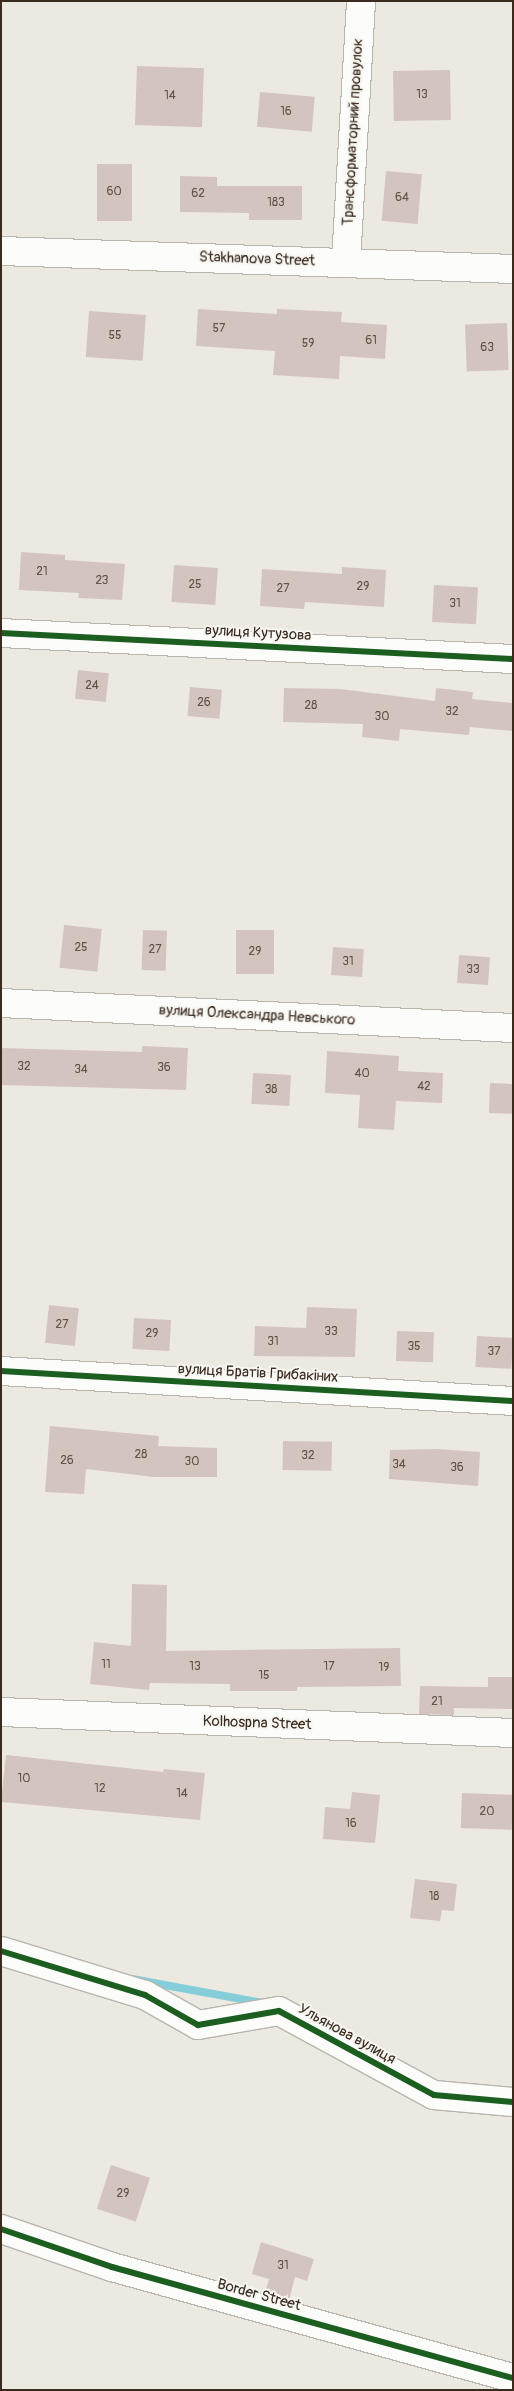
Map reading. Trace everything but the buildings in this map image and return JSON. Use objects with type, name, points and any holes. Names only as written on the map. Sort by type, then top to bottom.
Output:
[{"type":"street","name":"Трансформаторний провулок","points":[[346,262],[361,1]]},
{"type":"street","name":"Stakhanova Street","points":[[1,251],[513,269]]},
{"type":"street","name":"вулиця Кутузова","points":[[1,633],[513,659]]},
{"type":"street","name":"вулиця Олександра Невського","points":[[1,1003],[513,1028]]},
{"type":"street","name":"вулиця Братів Грибакіних","points":[[1,1371],[513,1401]]},
{"type":"street","name":"Kolhospna Street","points":[[1,1712],[513,1734]]},
{"type":"street","name":"Ульянова вулиця","points":[[1,1951],[145,1995],[198,2025],[279,2010],[434,2096],[513,2102]]},
{"type":"street","name":"Border Street","points":[[1,2229],[112,2267],[513,2378]]},
{"type":"waterway","points":[[132,1979],[263,2003]]},
{"type":"cycle path","points":[[1,633],[513,659]]},
{"type":"cycle path","points":[[1,1371],[513,1401]]},
{"type":"cycle path","points":[[1,1951],[145,1995],[198,2025],[279,2011],[434,2095],[513,2102]]},
{"type":"cycle path","points":[[1,2229],[112,2267],[513,2378]]}]
